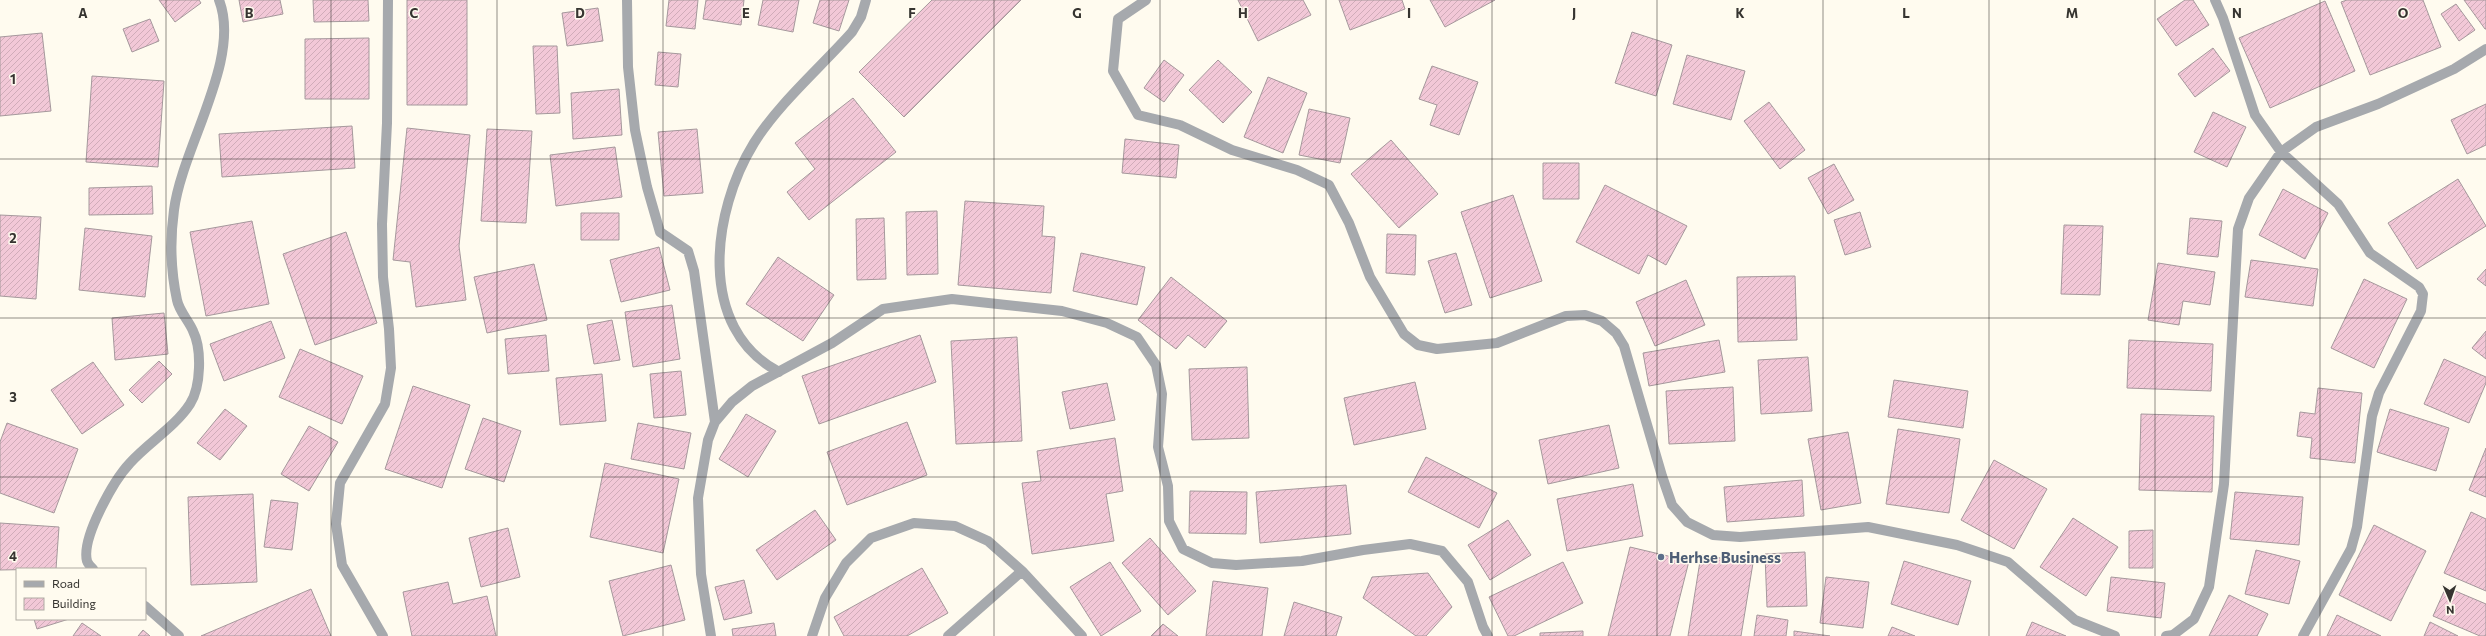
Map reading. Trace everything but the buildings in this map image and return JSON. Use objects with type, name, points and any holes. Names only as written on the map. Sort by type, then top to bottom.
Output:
[{"type":"street","points":[[92,568],[87,561],[90,536],[102,505],[129,463],[166,431],[190,404],[198,386],[199,360],[194,332],[177,302],[172,260],[174,210],[182,172],[222,61],[226,39],[223,9],[219,0]]},
{"type":"street","points":[[383,636],[342,566],[336,524],[340,483],[384,404],[390,368],[389,329],[383,277],[382,224],[387,123],[388,0]]},
{"type":"street","points":[[627,0],[628,67],[635,130],[647,187],[660,232],[688,251],[694,271],[715,422]]},
{"type":"street","points":[[779,372],[754,356],[746,346],[726,312],[720,286],[725,215],[739,171],[755,142],[781,109],[852,32],[861,17],[866,0]]},
{"type":"street","points":[[1146,0],[1118,19],[1113,71],[1138,115],[1180,126],[1232,150],[1297,170],[1329,185],[1349,223],[1370,277],[1404,334],[1418,345],[1437,349],[1498,343],[1566,316],[1585,315],[1602,321],[1616,333],[1624,346],[1664,483],[1672,505],[1687,522],[1713,535],[1740,537],[1868,527],[1957,544],[2008,562],[2075,620],[2115,636]]},
{"type":"street","points":[[2214,0],[2223,18],[2255,115],[2282,152],[2338,204],[2370,252],[2419,287],[2423,294],[2423,302],[2417,320],[2379,393],[2372,416],[2357,527],[2351,549],[2303,636]]},
{"type":"street","points":[[2166,636],[2173,635],[2194,619],[2209,587],[2224,484],[2238,229],[2249,198],[2282,152],[2316,126],[2378,104],[2454,69],[2486,50]]},
{"type":"street","points":[[711,636],[701,574],[698,498],[708,440],[715,422],[732,402],[747,390],[832,343],[883,309],[952,299],[1062,311],[1107,323],[1137,337],[1156,365],[1162,394],[1158,447],[1168,486],[1169,521],[1183,549],[1212,563],[1236,565],[1302,561],[1363,550],[1410,544],[1442,551],[1468,582],[1483,627],[1488,636]]},
{"type":"street","points":[[812,636],[825,598],[846,563],[871,538],[914,523],[955,526],[988,541],[1022,571],[1082,636]]},
{"type":"street","points":[[948,636],[1022,571]]},
{"type":"street","points":[[146,607],[178,636]]},
{"type":"place","name":"Herhse Business","points":[[1661,557]]}]
